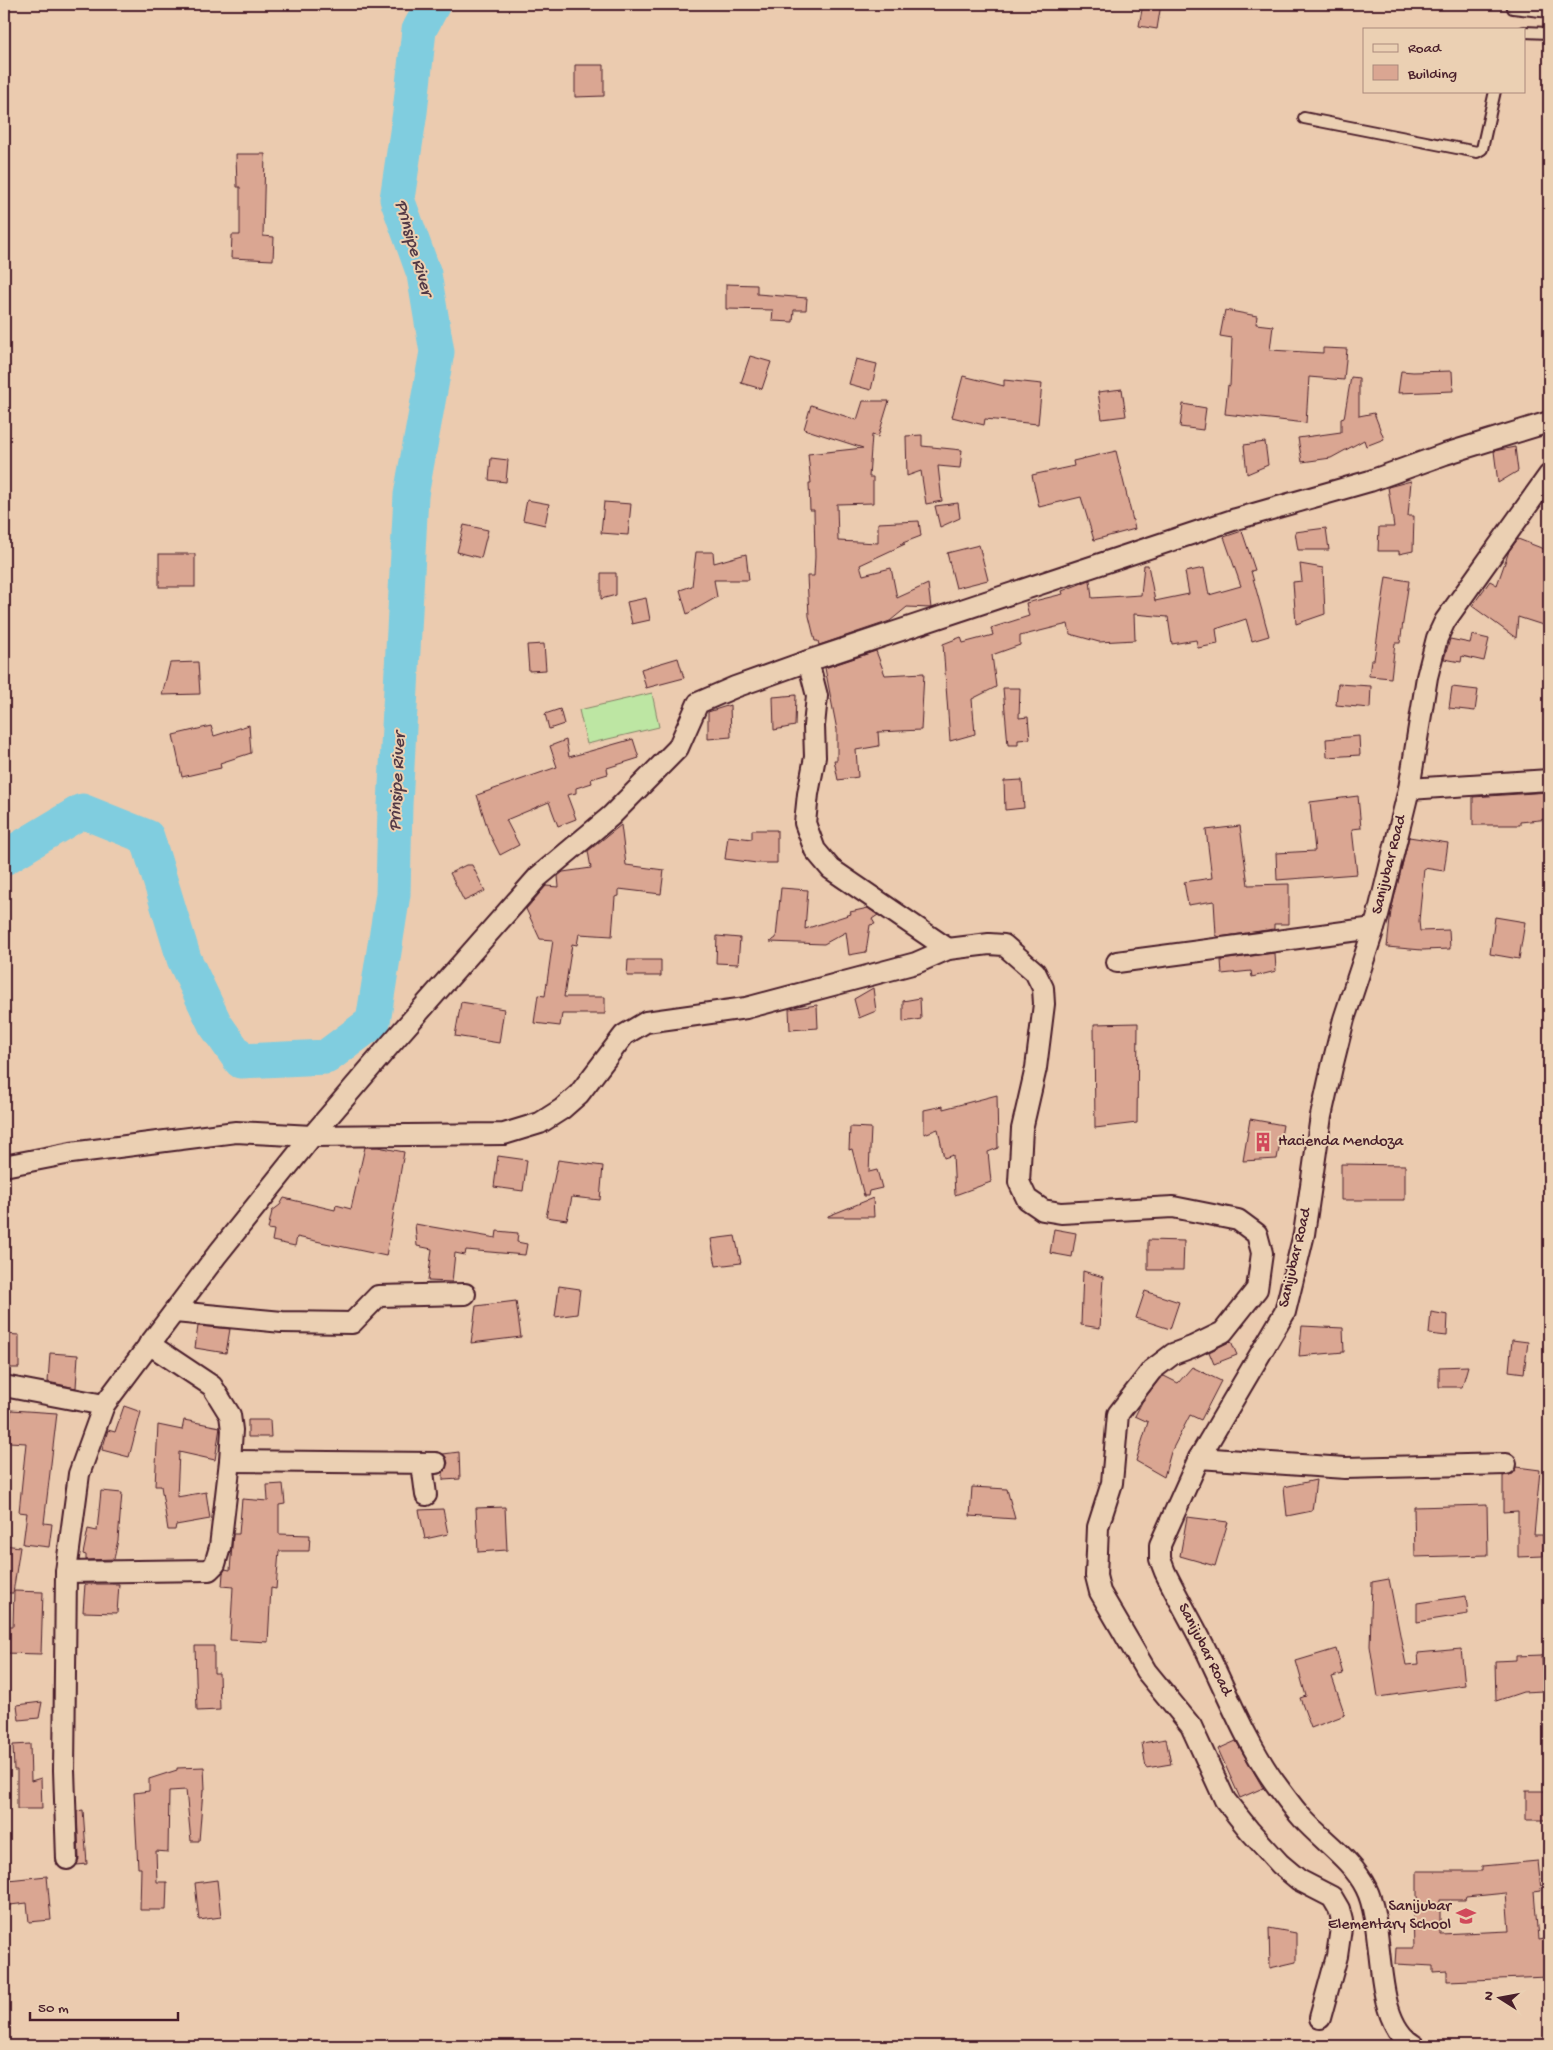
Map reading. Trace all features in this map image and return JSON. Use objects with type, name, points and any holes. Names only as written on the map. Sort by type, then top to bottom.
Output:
[{"type":"street","points":[[67,1859],[64,1770],[66,1572],[79,1474],[104,1405],[216,1256],[312,1136],[538,877],[611,816],[678,748],[698,703],[735,687],[808,661],[1236,519],[1370,481],[1445,454],[1549,422]]},
{"type":"street","name":"Sanijubar Road","points":[[1415,2046],[1407,2042],[1394,2023],[1386,1995],[1373,1907],[1367,1889],[1353,1867],[1303,1818],[1274,1782],[1236,1713],[1211,1660],[1165,1572],[1160,1559],[1160,1545],[1199,1458],[1285,1312],[1304,1234],[1321,1116],[1332,1067],[1344,1019],[1374,928],[1409,789],[1427,677],[1437,638],[1445,621],[1549,475]]},
{"type":"street","points":[[808,661],[817,696],[814,726],[815,757],[805,824],[816,850],[831,869],[948,949]]},
{"type":"street","points":[[1409,789],[1549,780]]},
{"type":"street","points":[[1117,962],[1374,928]]},
{"type":"street","points":[[4,1166],[71,1152],[236,1132],[312,1136],[504,1134],[540,1123],[562,1109],[579,1094],[624,1035],[646,1022],[746,1008],[916,964],[948,949],[989,944],[1004,945],[1035,972],[1043,988],[1044,1004],[1036,1068],[1022,1129],[1019,1182],[1027,1199],[1043,1210],[1061,1213],[1173,1207],[1238,1220],[1257,1234],[1262,1253],[1257,1289],[1223,1332],[1173,1354],[1152,1370],[1118,1414],[1112,1483],[1098,1528],[1096,1576],[1100,1592],[1146,1671],[1191,1726],[1225,1800],[1280,1864],[1298,1880],[1332,1897],[1339,1909],[1342,1921],[1337,1956],[1320,2018]]},
{"type":"street","points":[[175,1312],[282,1322],[352,1323],[378,1296],[465,1294]]},
{"type":"street","points":[[66,1572],[209,1570],[215,1564],[220,1547],[230,1461],[232,1430],[230,1415],[212,1386],[149,1344]]},
{"type":"street","points":[[4,1386],[104,1405]]},
{"type":"street","points":[[1199,1458],[1346,1468],[1506,1464]]},
{"type":"street","points":[[230,1461],[429,1464],[426,1495]]},
{"type":"lane","points":[[1512,4],[1513,8],[1549,12]]},
{"type":"lane","points":[[1526,32],[1549,33]]},
{"type":"lane","points":[[1304,118],[1476,152],[1482,148],[1495,92]]},
{"type":"green space","points":[[652,693],[659,727],[587,744],[579,710]]},
{"type":"building","points":[[1143,4],[1161,4],[1157,29],[1139,26]]},
{"type":"building","points":[[575,65],[604,65],[604,96],[575,97]]},
{"type":"building","points":[[236,154],[265,154],[263,236],[274,237],[273,260],[231,258],[232,235],[240,235],[240,187],[237,187]]},
{"type":"building","points":[[726,284],[757,285],[757,294],[807,298],[806,310],[794,310],[793,322],[772,321],[773,310],[726,309]]},
{"type":"building","points":[[1225,310],[1257,316],[1256,324],[1273,326],[1270,350],[1323,353],[1323,348],[1347,349],[1344,380],[1309,377],[1306,423],[1225,414],[1228,385],[1230,386],[1232,338],[1220,336]]},
{"type":"building","points":[[750,356],[771,362],[762,389],[741,383]]},
{"type":"building","points":[[856,359],[877,364],[871,390],[849,384]]},
{"type":"building","points":[[1401,371],[1452,371],[1453,391],[1398,393]]},
{"type":"building","points":[[963,376],[1004,386],[1004,380],[1042,384],[1038,424],[985,419],[984,425],[952,417]]},
{"type":"building","points":[[1351,377],[1359,378],[1359,416],[1374,413],[1384,439],[1366,446],[1364,440],[1331,458],[1302,462],[1298,438],[1341,432],[1341,419],[1344,418]]},
{"type":"building","points":[[1122,389],[1126,416],[1102,419],[1098,392]]},
{"type":"building","points":[[863,401],[889,401],[878,437],[872,435],[869,477],[873,477],[873,503],[837,504],[838,541],[878,543],[878,523],[919,521],[921,536],[900,544],[905,544],[860,565],[863,575],[891,568],[897,598],[928,584],[931,608],[907,607],[890,621],[819,645],[818,641],[815,641],[809,616],[807,576],[814,576],[815,557],[814,510],[810,510],[809,483],[811,483],[808,454],[863,448],[804,429],[811,405],[857,420]]},
{"type":"building","points":[[1183,404],[1206,408],[1203,430],[1180,427]]},
{"type":"building","points":[[922,435],[922,446],[962,450],[960,468],[938,466],[942,501],[926,504],[921,471],[907,476],[906,436]]},
{"type":"building","points":[[1265,442],[1268,465],[1247,474],[1244,445]]},
{"type":"building","points":[[1515,447],[1518,471],[1498,483],[1494,451]]},
{"type":"building","points":[[1116,451],[1135,529],[1094,540],[1081,497],[1039,507],[1032,475],[1074,466],[1073,461]]},
{"type":"building","points":[[491,458],[508,460],[506,482],[489,480]]},
{"type":"building","points":[[1411,481],[1408,516],[1414,516],[1413,551],[1399,554],[1399,551],[1378,551],[1379,527],[1394,527],[1388,487]]},
{"type":"building","points":[[527,500],[549,504],[545,525],[523,520]]},
{"type":"building","points":[[604,502],[631,504],[628,535],[601,533]]},
{"type":"building","points":[[958,503],[960,518],[940,527],[935,506]]},
{"type":"building","points":[[464,525],[488,530],[481,558],[457,552]]},
{"type":"building","points":[[1326,528],[1329,550],[1298,550],[1295,532]]},
{"type":"building","points":[[1242,531],[1255,570],[1251,571],[1269,636],[1252,641],[1246,619],[1216,629],[1218,644],[1198,648],[1196,640],[1172,644],[1168,617],[1134,614],[1135,640],[1099,642],[1070,634],[1068,624],[1020,636],[1020,645],[992,655],[996,687],[972,699],[975,734],[950,741],[943,644],[961,637],[963,643],[993,635],[991,628],[1029,616],[1026,603],[1063,594],[1062,591],[1090,580],[1092,598],[1141,595],[1144,565],[1148,565],[1155,601],[1189,594],[1185,572],[1204,568],[1209,595],[1241,586],[1224,537]]},
{"type":"building","points":[[1518,539],[1549,551],[1549,627],[1518,617],[1516,638],[1472,606],[1490,581],[1497,585],[1509,551]]},
{"type":"building","points":[[979,545],[988,580],[956,588],[947,553]]},
{"type":"building","points":[[696,552],[713,552],[714,563],[746,554],[749,580],[714,580],[717,597],[687,614],[680,590],[692,586]]},
{"type":"building","points":[[159,554],[195,554],[195,587],[159,587]]},
{"type":"building","points":[[1300,564],[1323,568],[1325,614],[1296,624],[1293,582],[1302,581]]},
{"type":"building","points":[[601,573],[616,573],[616,595],[601,599]]},
{"type":"building","points":[[1386,577],[1409,581],[1400,643],[1395,643],[1391,678],[1369,676],[1371,660],[1374,660]]},
{"type":"building","points":[[646,598],[650,620],[632,624],[627,602]]},
{"type":"building","points":[[1472,635],[1489,639],[1484,661],[1462,656],[1461,662],[1444,659],[1450,639],[1470,643]]},
{"type":"building","points":[[544,644],[546,670],[529,671],[527,645]]},
{"type":"building","points":[[876,651],[885,675],[924,673],[921,730],[878,732],[879,746],[856,750],[858,777],[838,780],[834,760],[837,760],[837,730],[825,668]]},
{"type":"building","points":[[678,658],[684,678],[646,688],[641,669]]},
{"type":"building","points":[[198,662],[200,694],[162,695],[170,663]]},
{"type":"building","points":[[1338,684],[1371,686],[1370,708],[1336,705]]},
{"type":"building","points":[[1452,687],[1478,690],[1475,711],[1449,708]]},
{"type":"building","points":[[1003,688],[1020,688],[1019,718],[1028,717],[1030,739],[1018,740],[1018,745],[1008,745]]},
{"type":"building","points":[[796,695],[795,726],[774,730],[773,697]]},
{"type":"building","points":[[730,705],[731,737],[708,739],[708,712]]},
{"type":"building","points":[[560,709],[564,724],[549,729],[545,714]]},
{"type":"building","points":[[249,725],[251,753],[220,763],[221,768],[182,777],[173,735],[211,726],[214,736]]},
{"type":"building","points":[[1359,736],[1360,755],[1327,757],[1326,739]]},
{"type":"building","points":[[633,739],[639,758],[607,768],[608,774],[591,779],[592,783],[576,788],[576,793],[567,795],[576,819],[558,826],[549,802],[506,820],[519,845],[500,855],[489,833],[477,795],[557,767],[550,746],[566,740],[569,757]]},
{"type":"building","points":[[1022,780],[1024,808],[1005,810],[1004,781]]},
{"type":"building","points":[[1549,792],[1549,819],[1520,822],[1520,825],[1473,825],[1473,797]]},
{"type":"building","points":[[1358,796],[1361,828],[1352,829],[1357,874],[1277,880],[1276,853],[1315,851],[1310,802]]},
{"type":"building","points":[[621,825],[626,865],[664,870],[661,894],[619,889],[619,896],[615,897],[612,936],[579,934],[577,945],[572,944],[564,997],[605,997],[605,1014],[562,1014],[560,1026],[534,1023],[538,995],[545,996],[553,940],[540,939],[526,909],[546,886],[559,887],[558,876],[563,872],[591,868],[588,851]]},
{"type":"building","points":[[1240,826],[1248,885],[1289,884],[1289,924],[1274,924],[1274,929],[1219,937],[1216,935],[1214,901],[1188,905],[1184,882],[1212,878],[1206,830]]},
{"type":"building","points":[[752,830],[777,830],[777,863],[757,863],[725,859],[728,836],[752,839]]},
{"type":"building","points":[[1409,837],[1448,843],[1444,871],[1424,868],[1419,921],[1420,931],[1449,930],[1450,949],[1422,950],[1387,947],[1391,911]]},
{"type":"building","points":[[466,865],[472,865],[485,891],[464,901],[450,873]]},
{"type":"building","points":[[781,888],[808,890],[805,929],[851,914],[850,912],[868,908],[878,915],[872,919],[875,924],[870,925],[866,952],[849,955],[846,932],[824,944],[770,942],[776,938]]},
{"type":"building","points":[[1495,917],[1525,922],[1519,959],[1490,954]]},
{"type":"building","points":[[717,936],[740,938],[738,964],[716,963]]},
{"type":"building","points":[[1275,953],[1276,971],[1252,977],[1251,971],[1222,974],[1221,960]]},
{"type":"building","points":[[628,960],[661,960],[661,976],[627,976]]},
{"type":"building","points":[[873,988],[876,1011],[859,1018],[854,999]]},
{"type":"building","points":[[920,998],[921,1019],[903,1022],[903,1001]]},
{"type":"building","points":[[461,1002],[504,1009],[499,1043],[455,1036]]},
{"type":"building","points":[[817,1005],[818,1028],[790,1030],[789,1009]]},
{"type":"building","points":[[1138,1023],[1137,1123],[1095,1128],[1094,1024]]},
{"type":"building","points":[[997,1095],[998,1148],[988,1152],[991,1182],[955,1195],[953,1155],[944,1158],[938,1129],[924,1134],[924,1110],[943,1106],[943,1109]]},
{"type":"building","name":"Hacienda Mendoza","points":[[1250,1119],[1283,1125],[1277,1159],[1243,1161]]},
{"type":"building","points":[[850,1127],[871,1128],[869,1172],[877,1170],[882,1188],[869,1191],[868,1196],[864,1196],[852,1149],[849,1150]]},
{"type":"building","points":[[365,1147],[378,1147],[404,1152],[386,1256],[297,1237],[295,1246],[272,1241],[274,1230],[268,1229],[272,1211],[280,1205],[284,1198],[335,1210],[336,1205],[351,1209]]},
{"type":"building","points":[[498,1156],[527,1160],[523,1191],[494,1187]]},
{"type":"building","points":[[558,1160],[603,1166],[600,1200],[572,1197],[567,1220],[546,1217]]},
{"type":"building","points":[[1341,1164],[1405,1165],[1405,1200],[1341,1200]]},
{"type":"building","points":[[873,1198],[874,1217],[828,1217],[828,1216]]},
{"type":"building","points":[[415,1224],[496,1238],[497,1231],[518,1233],[517,1242],[527,1244],[525,1255],[466,1250],[465,1255],[455,1253],[452,1282],[428,1281],[432,1249],[417,1246]]},
{"type":"building","points":[[1054,1229],[1076,1233],[1072,1257],[1050,1253]]},
{"type":"building","points":[[735,1236],[741,1263],[716,1266],[711,1239]]},
{"type":"building","points":[[1148,1240],[1184,1241],[1183,1270],[1148,1270]]},
{"type":"building","points":[[1083,1271],[1103,1277],[1100,1328],[1081,1325]]},
{"type":"building","points":[[559,1286],[580,1289],[577,1314],[555,1317]]},
{"type":"building","points":[[1145,1291],[1179,1302],[1170,1329],[1136,1318]]},
{"type":"building","points":[[516,1301],[521,1337],[471,1343],[476,1306]]},
{"type":"building","points":[[1431,1312],[1448,1315],[1447,1336],[1429,1334]]},
{"type":"building","points":[[198,1326],[230,1329],[226,1353],[195,1348]]},
{"type":"building","points":[[1302,1326],[1343,1328],[1344,1352],[1299,1356]]},
{"type":"building","points":[[4,1334],[19,1335],[19,1368],[4,1368]]},
{"type":"building","points":[[1512,1340],[1528,1342],[1524,1373],[1509,1371]]},
{"type":"building","points":[[1231,1341],[1237,1355],[1214,1364],[1209,1352]]},
{"type":"building","points":[[50,1353],[78,1355],[76,1388],[48,1382]]},
{"type":"building","points":[[1468,1366],[1462,1387],[1439,1387],[1439,1367]]},
{"type":"building","points":[[1192,1367],[1221,1381],[1201,1420],[1190,1415],[1171,1452],[1164,1477],[1136,1461],[1148,1422],[1135,1416],[1142,1402],[1160,1378],[1164,1376],[1178,1383]]},
{"type":"building","points":[[124,1406],[141,1412],[129,1457],[102,1450],[108,1430],[115,1432]]},
{"type":"building","points":[[11,1410],[57,1413],[44,1523],[52,1524],[49,1547],[23,1544],[27,1513],[19,1512],[26,1443],[9,1442]]},
{"type":"building","points":[[184,1420],[220,1427],[215,1460],[179,1452],[177,1497],[206,1492],[210,1519],[176,1525],[175,1530],[168,1530],[161,1486],[155,1486],[158,1425],[182,1430]]},
{"type":"building","points":[[248,1420],[270,1420],[271,1437],[248,1437]]},
{"type":"building","points":[[459,1452],[460,1479],[443,1480],[443,1472],[448,1463],[443,1454]]},
{"type":"building","points":[[1517,1467],[1540,1470],[1534,1535],[1543,1535],[1543,1556],[1518,1557],[1518,1511],[1503,1512],[1503,1476],[1513,1474]]},
{"type":"building","points":[[1316,1480],[1312,1511],[1287,1516],[1284,1487]]},
{"type":"building","points":[[283,1484],[285,1504],[279,1505],[279,1534],[310,1535],[309,1551],[279,1551],[276,1589],[271,1588],[268,1642],[230,1640],[233,1587],[222,1586],[223,1573],[225,1569],[230,1570],[233,1534],[239,1534],[242,1499],[268,1501],[267,1485]]},
{"type":"building","points":[[972,1487],[1007,1489],[1015,1519],[970,1516]]},
{"type":"building","points":[[101,1491],[122,1493],[118,1540],[114,1559],[86,1560],[86,1555],[83,1554],[88,1529],[97,1531]]},
{"type":"building","points":[[1487,1505],[1488,1555],[1415,1557],[1414,1507]]},
{"type":"building","points":[[505,1507],[507,1550],[478,1552],[476,1508]]},
{"type":"building","points":[[443,1509],[448,1534],[425,1539],[419,1510]]},
{"type":"building","points":[[1187,1517],[1228,1522],[1215,1566],[1180,1556]]},
{"type":"building","points":[[4,1545],[20,1547],[13,1593],[4,1593]]},
{"type":"building","points":[[1389,1579],[1406,1665],[1419,1664],[1418,1653],[1461,1649],[1465,1685],[1378,1697],[1370,1646],[1372,1582]]},
{"type":"building","points":[[85,1584],[119,1584],[117,1613],[83,1612]]},
{"type":"building","points":[[14,1591],[43,1592],[41,1654],[4,1653],[4,1626],[13,1626]]},
{"type":"building","points":[[1466,1596],[1468,1614],[1417,1622],[1417,1603]]},
{"type":"building","points":[[195,1646],[214,1646],[214,1673],[219,1673],[220,1710],[197,1711]]},
{"type":"building","points":[[1336,1649],[1343,1674],[1332,1677],[1345,1715],[1311,1728],[1300,1698],[1306,1696],[1296,1661]]},
{"type":"building","points":[[1542,1655],[1543,1691],[1523,1692],[1496,1701],[1495,1661],[1516,1660],[1516,1656]]},
{"type":"building","points":[[42,1702],[39,1718],[19,1720],[17,1705]]},
{"type":"building","points":[[1166,1739],[1171,1764],[1146,1768],[1142,1743]]},
{"type":"building","points":[[1236,1741],[1263,1788],[1240,1798],[1218,1749]]},
{"type":"building","points":[[30,1744],[31,1781],[41,1778],[42,1809],[17,1809],[17,1770],[14,1770],[13,1745]]},
{"type":"building","points":[[204,1767],[205,1789],[203,1790],[199,1841],[191,1841],[186,1790],[169,1791],[168,1852],[156,1851],[157,1882],[167,1882],[166,1910],[140,1910],[141,1868],[138,1868],[134,1793],[149,1791],[149,1779],[177,1770],[177,1768]]},
{"type":"building","points":[[1526,1791],[1549,1791],[1549,1820],[1526,1820]]},
{"type":"building","points":[[83,1810],[87,1864],[77,1865],[79,1859],[77,1811]]},
{"type":"building","points":[[1538,1861],[1541,1890],[1534,1891],[1538,1940],[1549,1938],[1549,1977],[1447,1981],[1447,1971],[1433,1972],[1433,1966],[1395,1964],[1396,1948],[1414,1948],[1413,1909],[1417,1909],[1417,1871],[1482,1871],[1482,1866]],"holes":[[[1506,1893],[1509,1931],[1440,1934],[1440,1900],[1465,1900],[1466,1897]]]},
{"type":"building","points":[[47,1876],[51,1920],[29,1922],[27,1903],[10,1905],[8,1880]]},
{"type":"building","points":[[217,1880],[221,1917],[199,1920],[195,1883]]},
{"type":"building","points":[[1269,1928],[1296,1933],[1296,1962],[1270,1968]]},
{"type":"waterway","name":"Prinsipe River","points":[[4,858],[82,811],[147,837],[184,959],[215,1024],[241,1061],[326,1057],[373,1022],[393,894],[395,805],[411,495],[437,352],[424,274],[397,199],[410,112],[419,30],[433,4]]},
{"type":"place","name":"Hacienda Mendoza","points":[[1263,1142]]},
{"type":"place","name":"Sanijubar Elementary School","points":[[1466,1916]]}]
